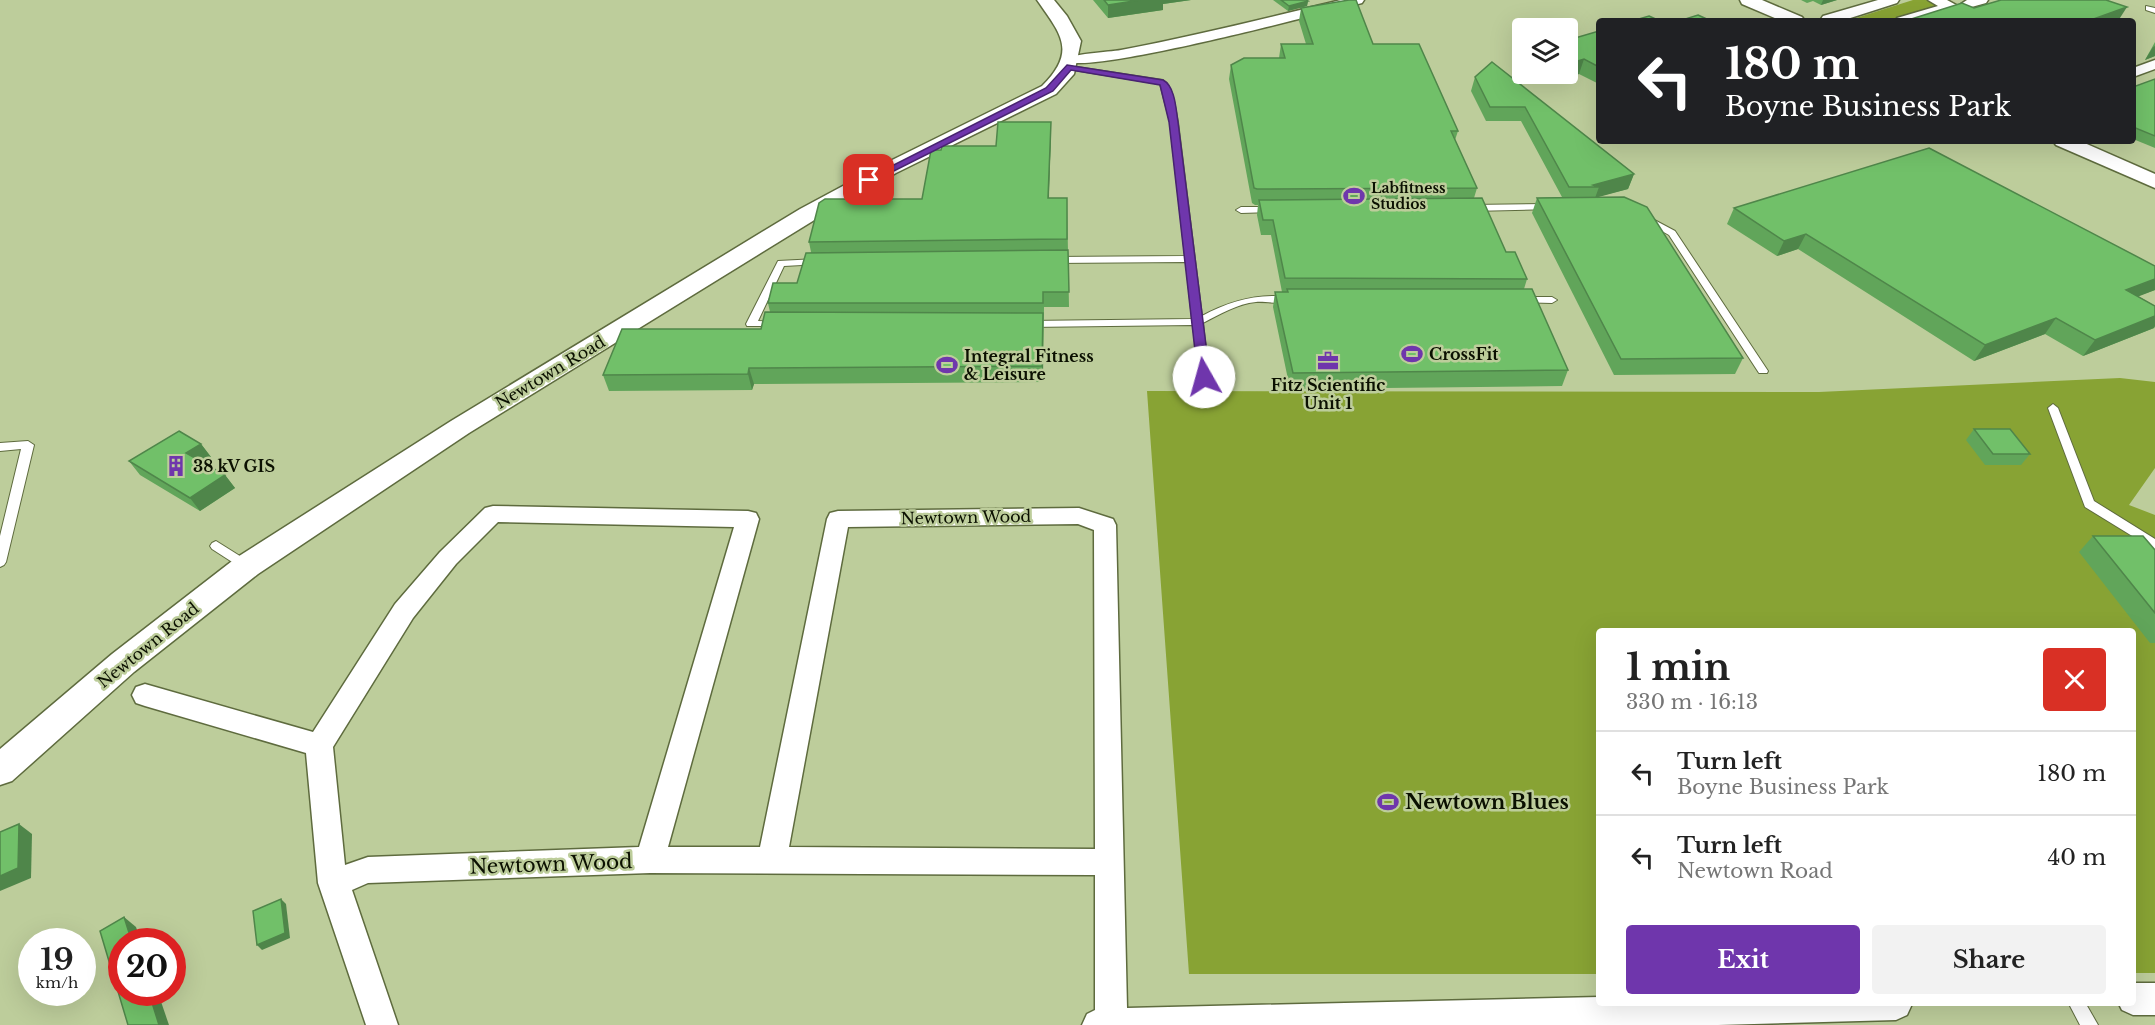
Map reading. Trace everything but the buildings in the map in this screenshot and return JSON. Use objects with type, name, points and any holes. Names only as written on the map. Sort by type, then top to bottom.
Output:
[{"type":"street","points":[[1045,0],[1059,16],[1072,41],[1068,64],[1174,44],[1357,0]]},
{"type":"street","points":[[1748,0],[1789,18]]},
{"type":"street","points":[[1831,18],[1892,0]]},
{"type":"street","points":[[1912,18],[1951,6],[1935,0]]},
{"type":"street","points":[[1968,4],[1981,0]]},
{"type":"street","points":[[2136,71],[2151,60]]},
{"type":"street","name":"Newtown Road","points":[[0,770],[123,663],[247,566],[460,427],[808,214],[889,169],[1049,90],[1065,74],[1068,64]]},
{"type":"street","points":[[2070,144],[2155,182]]},
{"type":"street","points":[[382,1025],[333,883],[319,745],[404,611],[448,558],[493,514],[748,519],[650,860]]},
{"type":"street","name":"Newtown Wood","points":[[772,861],[838,519],[1079,516],[1105,525],[1111,1024]]},
{"type":"street","points":[[145,694],[319,745]]},
{"type":"street","name":"Newtown Wood","points":[[333,883],[368,870],[650,860],[1109,862]]},
{"type":"street","points":[[2136,999],[2155,999]]},
{"type":"street","points":[[1098,1025],[1212,1020],[1486,1020],[1812,1006]]},
{"type":"street","points":[[1860,1006],[1870,1025]]},
{"type":"lane","points":[[1068,64],[1163,82],[1174,122],[1204,377]]},
{"type":"lane","points":[[1460,208],[1565,207]]},
{"type":"lane","points":[[1241,210],[1287,209]]},
{"type":"lane","points":[[1634,212],[1672,233],[1763,371]]},
{"type":"lane","points":[[1045,260],[1190,259]]},
{"type":"lane","points":[[787,324],[751,324],[781,263],[829,262]]},
{"type":"lane","points":[[1014,324],[1197,322],[1228,306],[1255,299],[1302,299]]},
{"type":"lane","points":[[1505,300],[1552,300]]},
{"type":"lane","points":[[2053,408],[2089,504],[2155,545]]},
{"type":"lane","points":[[0,447],[28,445],[0,562]]},
{"type":"lane","points":[[216,546],[247,566]]},
{"type":"lane","points":[[2078,1006],[2090,1025]]},
{"type":"green space","points":[[1913,0],[1929,0],[1935,6],[1897,18],[1856,18]]},
{"type":"green space","name":"Newtown Blues","points":[[2120,378],[2155,382],[2155,468],[2129,505],[2155,515],[2155,973],[2136,973],[2136,628],[1596,628],[1596,974],[1189,974],[1147,391],[1819,392]]},
{"type":"place","name":"Labfitness Studios","points":[[1354,196]]},
{"type":"place","name":"CrossFit","points":[[1412,354]]},
{"type":"place","name":"Fitz Scientific Unit 1","points":[[1328,361]]},
{"type":"place","name":"Integral Fitness & Leisure","points":[[947,365]]},
{"type":"place","name":"38 kV GIS","points":[[176,466]]},
{"type":"place","name":"Newtown Blues","points":[[1388,802]]},
{"type":"route","points":[[869,180],[1049,90],[1065,74],[1067,67],[1163,82],[1174,122],[1204,377]]}]
